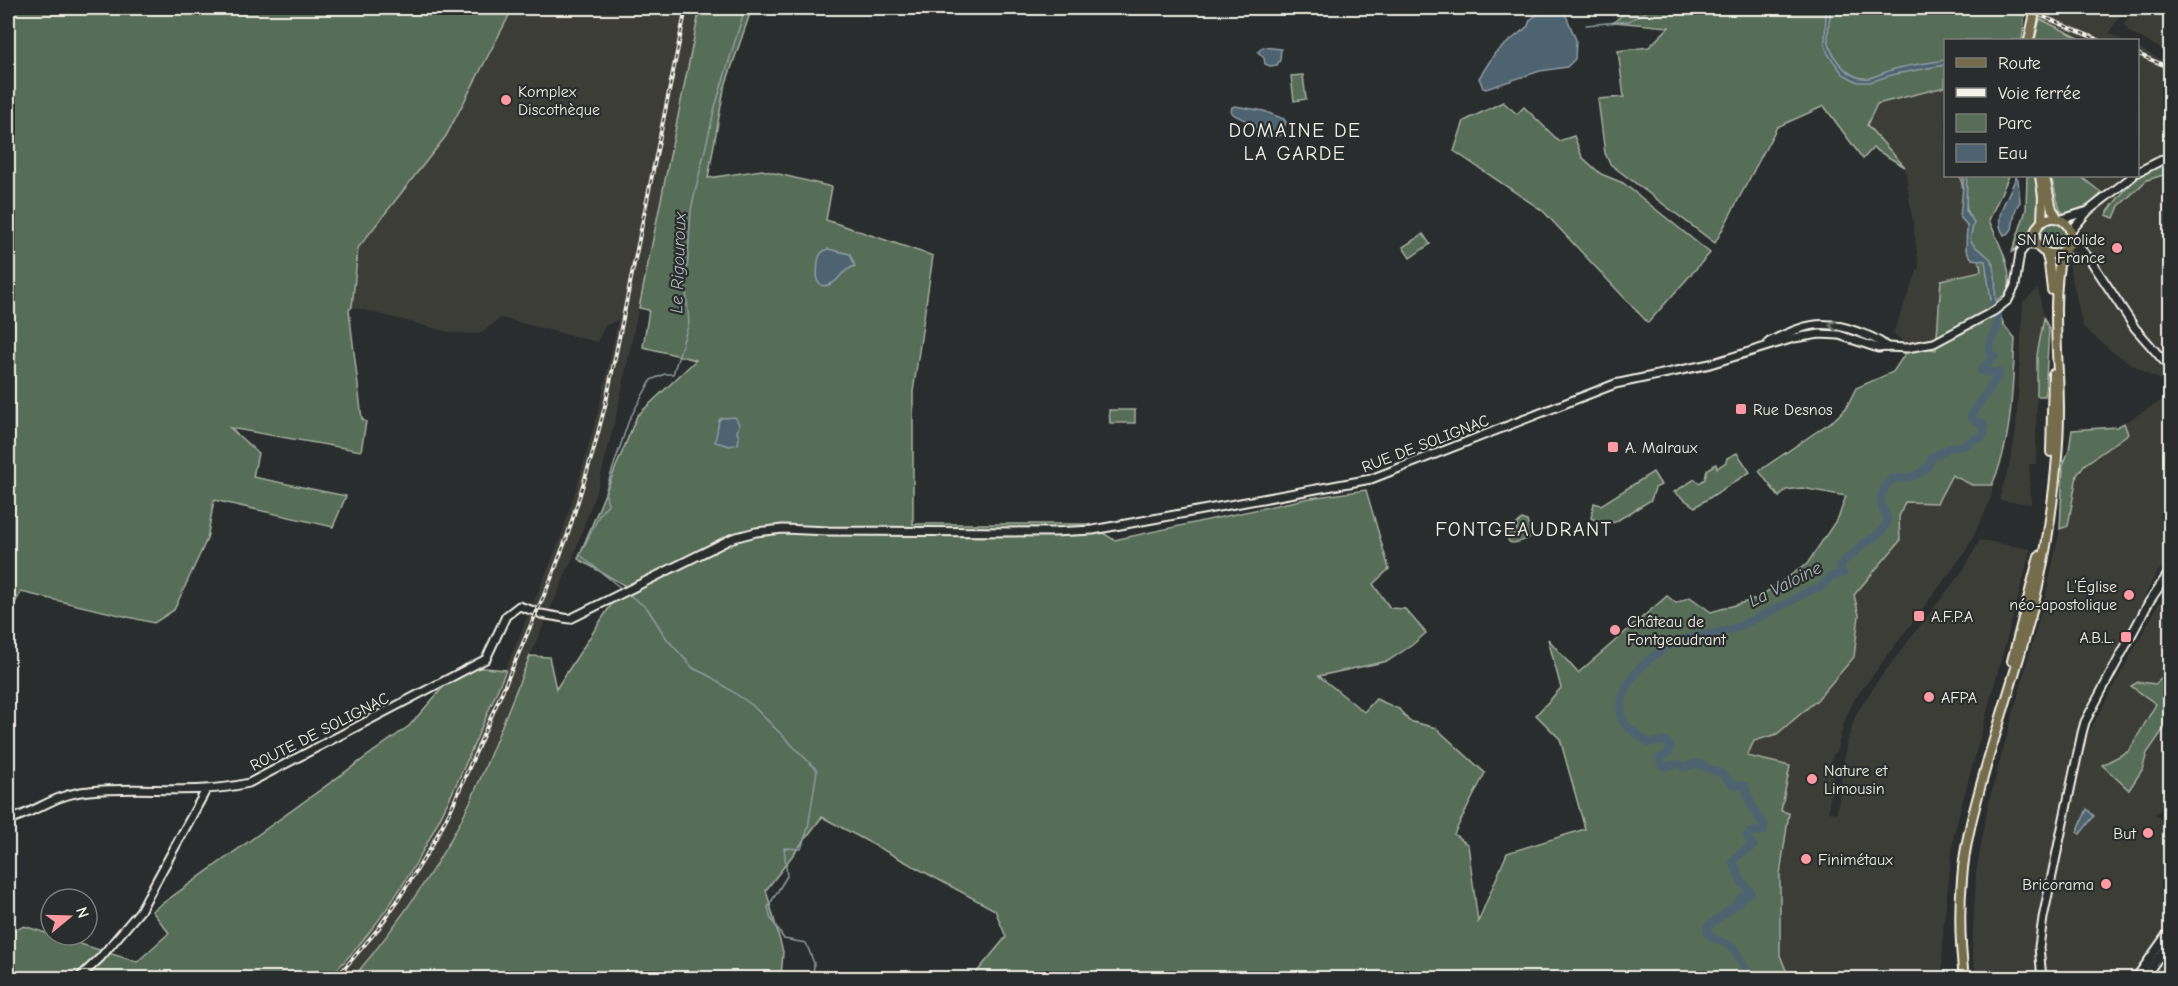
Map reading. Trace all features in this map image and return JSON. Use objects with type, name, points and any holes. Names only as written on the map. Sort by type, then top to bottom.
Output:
[{"type":"main road","points":[[2024,39],[2030,8]]},
{"type":"main road","points":[[2029,39],[2036,8]]},
{"type":"main road","points":[[2040,177],[2043,197],[2042,221]]},
{"type":"main road","points":[[1964,978],[1960,904],[1968,837],[1984,772],[2034,604],[2046,546],[2055,473],[2059,413],[2056,282],[2063,251],[2071,235],[2067,224],[2059,218],[2050,203],[2045,177]]},
{"type":"main road","points":[[2059,218],[2048,218],[2042,221],[2035,229],[2034,235],[2037,245],[2046,253],[2054,254],[2063,251]]},
{"type":"main road","points":[[1959,978],[1955,911],[1963,839],[2028,604],[2041,545],[2050,477],[2054,412],[2051,275],[2046,253]]},
{"type":"street","points":[[2139,172],[2170,156]]},
{"type":"street","points":[[2132,177],[2088,211],[2071,235],[2087,255],[2135,328],[2170,368]]},
{"type":"street","points":[[2059,218],[2088,211]]},
{"type":"street","points":[[2027,245],[2034,235]]},
{"type":"street","points":[[2027,245],[2037,245]]},
{"type":"street","name":"RUE DE SOLIGNAC","points":[[538,613],[570,619],[733,538],[756,532],[783,530],[1053,532],[1093,530],[1371,479],[1616,384],[1710,364],[1794,338],[1820,334],[1839,335],[1878,348],[1907,348],[1934,343],[1997,309],[2008,300],[2015,286],[2020,253],[2027,245]]},
{"type":"street","points":[[2063,251],[2076,250],[2087,255]]},
{"type":"street","points":[[2042,978],[2040,947],[2043,918],[2085,722],[2149,602],[2170,571]]},
{"type":"street","name":"ROUTE DE SOLIGNAC","points":[[8,820],[27,814],[66,794],[90,790],[206,790],[249,783],[486,659],[506,616],[519,606],[538,613]]},
{"type":"street","points":[[79,978],[100,958],[140,911],[206,790]]},
{"type":"street","points":[[2136,978],[2170,930]]},
{"type":"street","points":[[2145,978],[2170,942]]},
{"type":"shaded area","points":[[513,8],[700,8],[617,413],[599,483],[573,557],[470,800],[440,859],[406,909],[353,978],[328,978],[354,951],[392,901],[447,807],[560,540],[603,392],[618,320],[605,326],[597,342],[501,318],[479,334],[453,333],[352,307],[358,248],[446,136]]},
{"type":"shaded area","points":[[2047,8],[2124,8],[2109,33],[2121,39],[2071,39],[2040,19]]},
{"type":"shaded area","points":[[2135,8],[2170,8],[2170,53],[2129,32],[2125,23]]},
{"type":"shaded area","points":[[2139,48],[2170,64],[2170,159],[2158,163],[2139,177]]},
{"type":"shaded area","points":[[1944,87],[1944,177],[1960,177],[1969,225],[1981,261],[1981,271],[1941,280],[1936,350],[1910,346],[1893,334],[1919,266],[1905,167],[1867,125],[1877,104]]},
{"type":"shaded area","points":[[2170,173],[2170,361],[2155,345],[2082,243],[2081,223],[2070,213],[2089,205],[2099,189],[2081,178],[2139,177],[2118,195],[2114,218],[2119,206],[2147,180]]},
{"type":"shaded area","points":[[2082,258],[2088,263],[2131,328],[2170,374],[2170,383],[2149,375],[2113,352],[2083,327],[2069,265]]},
{"type":"shaded area","points":[[2038,289],[2044,318],[2037,355],[2036,464],[2029,464],[2031,504],[1999,500],[2016,432],[2023,302]]},
{"type":"shaded area","points":[[2166,398],[2170,398],[2170,561],[2157,572],[2082,720],[2072,753],[2043,898],[2036,940],[2038,978],[1976,978],[1972,952],[1976,874],[1988,805],[2047,590],[2060,529],[2068,526],[2077,475],[2084,465],[2127,434],[2124,423]]},
{"type":"shaded area","points":[[1952,475],[1977,486],[1992,485],[1992,494],[1966,551],[1854,700],[1844,722],[1836,753],[1833,754],[1830,769],[1834,770],[1828,812],[1837,813],[1846,746],[1856,714],[1879,679],[1964,569],[1980,540],[2031,549],[1954,833],[1943,930],[1942,978],[1789,978],[1780,955],[1780,874],[1789,813],[1781,812],[1790,766],[1747,756],[1754,741],[1778,734],[1817,700],[1854,657],[1859,615],[1854,595],[1900,541],[1899,517],[1905,501]]},
{"type":"shaded area","points":[[2170,583],[2170,668],[2156,684],[2138,682],[2132,687],[2156,704],[2129,751],[2103,766],[2129,790],[2142,770],[2147,753],[2170,720],[2170,803],[2155,814],[2170,828],[2170,924],[2131,978],[2046,978],[2044,937],[2085,739]]},
{"type":"shaded area","points":[[2170,950],[2170,978],[2150,978]]},
{"type":"green space","points":[[8,8],[513,8],[446,136],[358,248],[352,307],[349,310],[362,419],[366,422],[361,451],[230,428],[258,453],[253,477],[346,496],[333,527],[214,500],[207,539],[174,610],[154,623],[21,592],[8,616]]},
{"type":"green space","points":[[700,8],[752,8],[724,89],[708,178],[762,170],[832,187],[826,220],[933,256],[913,392],[913,524],[1089,524],[1114,540],[1310,498],[1366,490],[1389,569],[1373,584],[1390,608],[1405,609],[1426,633],[1388,661],[1319,676],[1364,712],[1376,699],[1399,709],[1409,721],[1436,728],[1485,773],[1454,834],[1468,845],[1478,922],[1507,853],[1585,829],[1560,739],[1536,715],[1561,688],[1548,639],[1578,673],[1667,596],[1676,603],[1690,597],[1711,612],[1756,599],[1807,564],[1839,516],[1846,496],[1802,488],[1786,490],[1779,497],[1759,471],[1835,419],[1846,408],[1856,388],[1893,372],[1910,346],[1936,350],[1941,280],[1981,271],[1979,261],[1967,241],[1968,221],[1960,177],[2009,177],[1989,220],[2009,274],[2008,292],[1995,302],[2004,325],[2015,339],[2008,432],[1992,485],[1972,485],[1952,475],[1937,503],[1905,502],[1899,517],[1900,541],[1854,595],[1859,615],[1854,657],[1817,700],[1777,734],[1754,741],[1747,756],[1790,766],[1781,811],[1789,813],[1780,874],[1780,955],[1789,978],[976,978],[976,973],[1006,937],[995,910],[822,817],[766,890],[783,952],[781,978],[353,978],[418,893],[459,824],[479,782],[530,656],[549,657],[556,689],[624,585],[578,559],[637,416],[696,360],[643,347],[649,310],[639,308]]},
{"type":"green space","points":[[1630,8],[2007,8],[2025,14],[2022,39],[1944,39],[1944,87],[1877,104],[1867,125],[1905,167],[1873,148],[1863,159],[1824,106],[1777,127],[1715,243],[1610,164],[1605,153],[1598,99],[1624,97],[1618,51],[1649,47],[1669,27],[1614,22]]},
{"type":"green space","points":[[2040,19],[2081,39],[2035,39]]},
{"type":"green space","points":[[1303,75],[1306,99],[1294,101],[1291,76]]},
{"type":"green space","points":[[1503,102],[1517,114],[1524,107],[1559,141],[1574,136],[1582,157],[1601,174],[1623,183],[1710,253],[1648,323],[1543,211],[1454,151],[1464,121]]},
{"type":"green space","points":[[2170,159],[2170,173],[2147,180],[2119,206],[2114,218],[2106,215],[2134,181],[2150,168]]},
{"type":"green space","points":[[2027,177],[2036,177],[2039,217],[2021,245],[2012,252],[2026,210]]},
{"type":"green space","points":[[2051,177],[2081,177],[2102,193],[2089,205],[2065,214],[2060,210]]},
{"type":"green space","points":[[2052,222],[2062,226],[2066,236],[2062,246],[2052,250],[2042,246],[2038,236],[2042,226]]},
{"type":"green space","points":[[1423,234],[1430,244],[1410,258],[1403,247]]},
{"type":"green space","points":[[2044,318],[2049,329],[2045,396],[2037,396],[2037,355]]},
{"type":"green space","points":[[1109,410],[1135,410],[1135,423],[1110,423]]},
{"type":"green space","points":[[2124,423],[2128,434],[2084,465],[2077,475],[2068,526],[2060,529],[2063,466],[2069,450],[2072,430],[2117,427]]},
{"type":"green space","points":[[1737,453],[1750,472],[1695,507],[1674,492],[1695,479],[1699,483],[1705,479],[1707,470],[1716,464],[1717,468],[1726,462],[1727,458]]},
{"type":"green space","points":[[1653,472],[1661,485],[1655,488],[1651,500],[1615,522],[1604,524],[1591,518],[1594,503],[1601,505]]},
{"type":"green space","points":[[1522,519],[1527,521],[1532,536],[1518,542],[1510,542],[1508,540],[1512,530],[1514,534],[1517,529],[1516,525]]},
{"type":"green space","points":[[462,666],[506,670],[452,793],[410,873],[386,910],[359,945],[328,978],[8,978],[8,934],[24,926],[39,931],[39,947],[90,947],[137,962],[169,933],[152,911],[409,726]]},
{"type":"green space","points":[[2170,668],[2170,720],[2147,753],[2142,770],[2129,790],[2102,765],[2129,751],[2156,704],[2131,686],[2138,682],[2156,684]]},
{"type":"water","points":[[1545,8],[1563,8],[1576,40],[1575,59],[1567,67],[1540,71],[1486,89],[1483,88],[1479,78],[1495,53],[1528,26],[1530,20]]},
{"type":"water","points":[[1826,8],[1830,8],[1829,44],[1834,56],[1849,73],[1869,78],[1901,67],[1944,60],[1944,65],[1895,74],[1870,82],[1858,82],[1843,74],[1828,54],[1825,44]]},
{"type":"water","points":[[1263,47],[1281,49],[1277,65],[1265,64],[1264,58],[1258,52]]},
{"type":"water","points":[[1232,107],[1264,111],[1284,119],[1286,122],[1281,135],[1272,137],[1263,134],[1231,112]]},
{"type":"water","points":[[1964,177],[1967,177],[1966,211],[1974,222],[1970,239],[1974,246],[1986,254],[1993,265],[1996,304],[1992,306],[1985,261],[1972,259],[1966,250],[1967,225],[1960,217]]},
{"type":"water","points":[[2016,177],[2020,202],[2016,208],[2012,229],[2004,235],[2000,221],[2001,213]]},
{"type":"water","points":[[828,249],[850,254],[855,266],[845,271],[833,283],[823,286],[817,281],[818,262],[821,254]]},
{"type":"water","points":[[735,417],[739,424],[738,444],[730,446],[715,442],[719,420]]},
{"type":"water","points":[[2087,809],[2094,816],[2080,834],[2077,832]]},
{"type":"waterway","name":"Le Rigouroux","points":[[622,589],[580,555],[600,514],[608,504],[605,492],[629,420],[651,380],[665,374],[673,374],[689,323],[686,289],[691,210],[715,107],[745,8]]},
{"type":"waterway","points":[[1586,25],[1629,21],[1652,8]]},
{"type":"waterway","name":"La Valoine","points":[[1751,978],[1733,947],[1708,935],[1707,927],[1751,892],[1742,882],[1733,862],[1737,856],[1753,846],[1747,836],[1750,832],[1764,831],[1764,825],[1751,805],[1745,786],[1733,784],[1720,773],[1697,763],[1685,767],[1678,764],[1665,767],[1661,764],[1660,758],[1670,752],[1670,746],[1666,741],[1649,743],[1627,726],[1621,714],[1624,695],[1628,684],[1642,666],[1671,645],[1688,638],[1735,628],[1813,589],[1820,588],[1831,576],[1843,574],[1840,565],[1842,562],[1885,527],[1887,518],[1881,505],[1881,497],[1892,479],[1916,475],[1926,469],[1932,457],[1948,449],[1964,445],[1973,439],[1982,438],[1984,424],[1971,417],[1998,376],[1998,372],[1981,370],[1994,357],[1990,352],[1998,319],[1993,304]]},
{"type":"waterway","name":"Le Rigouroux","points":[[628,594],[647,608],[667,639],[693,668],[711,677],[752,705],[817,770],[808,828],[801,849],[784,848],[787,876],[768,907],[770,917],[784,939],[806,943],[814,963],[813,978]]},
{"type":"railway","points":[[336,978],[378,929],[396,903],[430,849],[451,809],[567,537],[606,402],[686,8]]},
{"type":"railway","points":[[2023,8],[2097,39]]},
{"type":"railway","points":[[2139,54],[2170,68]]},
{"type":"place","name":"Komplex Discothèque","points":[[506,100]]},
{"type":"place","name":"SN Microlide France","points":[[2117,248]]},
{"type":"place","name":"Rue Desnos","points":[[1741,409]]},
{"type":"place","name":"A. Malraux","points":[[1613,447]]},
{"type":"place","name":"L’Église néo-apostolique","points":[[2129,595]]},
{"type":"place","name":"A.F.P.A","points":[[1919,616]]},
{"type":"place","name":"Château de Fontgeaudrant","points":[[1615,630]]},
{"type":"place","name":"A.B.L.","points":[[2126,637]]},
{"type":"place","name":"AFPA","points":[[1929,697]]},
{"type":"place","name":"Nature et Limousin","points":[[1812,779]]},
{"type":"place","name":"But","points":[[2148,833]]},
{"type":"place","name":"Finimétaux","points":[[1806,859]]},
{"type":"place","name":"Bricorama","points":[[2106,884]]},
{"type":"district","name":"DOMAINE DE LA GARDE","points":[[1295,142]]},
{"type":"district","name":"FONTGEAUDRANT","points":[[1524,529]]}]
